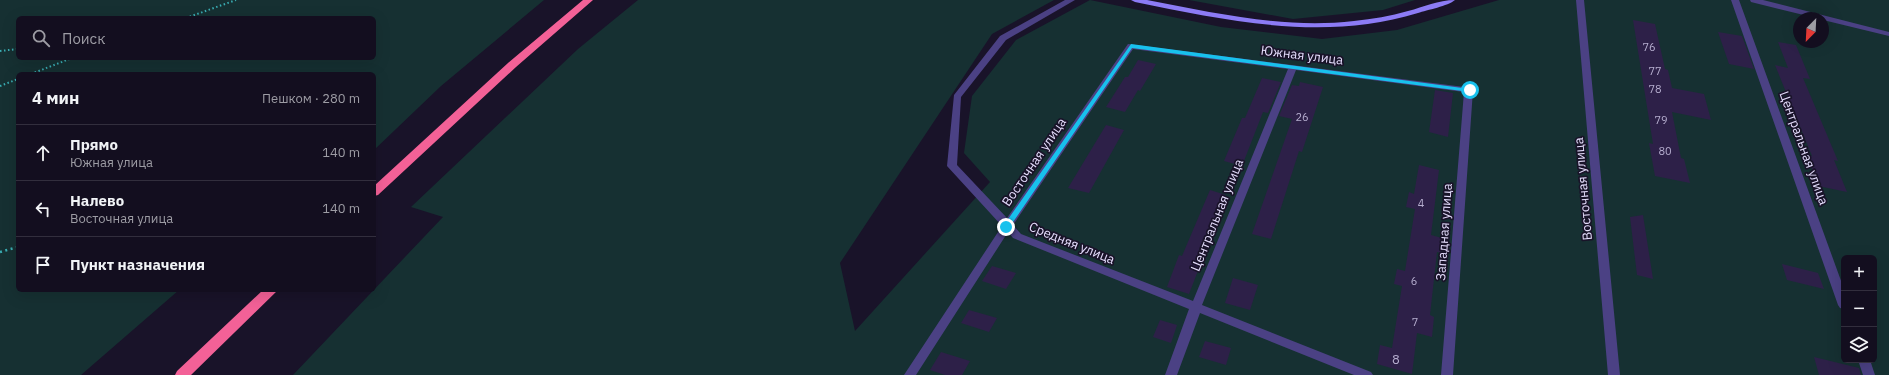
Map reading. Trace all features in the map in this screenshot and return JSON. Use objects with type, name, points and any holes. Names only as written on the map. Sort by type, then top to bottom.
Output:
[{"type":"highway","points":[[376,190],[512,65],[588,0]]},
{"type":"highway","points":[[182,375],[269,292]]},
{"type":"main road","points":[[1135,0],[1241,20],[1327,25],[1371,22],[1409,14],[1450,0]]},
{"type":"street","name":"Средняя улица","points":[[1071,0],[1004,38],[957,97],[952,166],[1006,227],[1017,236],[1367,375]]},
{"type":"street","name":"Восточная улица","points":[[1580,0],[1614,375]]},
{"type":"street","name":"Центральная улица","points":[[1735,0],[1841,297]]},
{"type":"street","points":[[1754,0],[1889,34]]},
{"type":"street","name":"Восточная улица","points":[[910,375],[1006,227],[1131,46]]},
{"type":"street","name":"Южная улица","points":[[1131,46],[1470,90]]},
{"type":"street","name":"Центральная улица","points":[[1171,375],[1196,307],[1293,67]]},
{"type":"street","name":"Западная улица","points":[[1447,375],[1470,90]]},
{"type":"street","points":[[1865,363],[1869,375]]},
{"type":"path","points":[[192,16],[236,0]]},
{"type":"path","points":[[0,51],[16,49]]},
{"type":"path","points":[[36,72],[67,60]]},
{"type":"path","points":[[0,86],[16,80]]},
{"type":"path","points":[[0,252],[16,248]]},
{"type":"green space","points":[[0,0],[544,0],[441,86],[376,148],[376,72],[16,72],[16,292],[177,292],[81,375],[0,375]]},
{"type":"green space","points":[[638,0],[1054,0],[992,34],[840,263],[855,331],[990,182],[964,153],[972,96],[1016,40],[1090,0],[1221,27],[1322,39],[1397,30],[1499,0],[1889,0],[1889,375],[293,375],[372,292],[376,292],[376,288],[443,217],[411,207],[578,49]]},
{"type":"green space","points":[[1189,0],[1415,0],[1383,10],[1293,19]]},
{"type":"building","points":[[1633,20],[1655,24],[1665,69],[1668,70],[1672,88],[1704,94],[1711,120],[1672,112],[1681,158],[1684,159],[1690,183],[1655,176],[1649,143],[1653,144]]},
{"type":"building","points":[[1718,32],[1742,36],[1754,69],[1729,64]]},
{"type":"building","points":[[1778,42],[1793,44],[1793,48],[1797,48],[1810,79],[1803,78],[1838,161],[1834,160],[1847,192],[1818,186],[1807,155],[1812,156],[1775,65],[1788,68]]},
{"type":"building","points":[[1138,60],[1156,64],[1140,91],[1138,90],[1125,112],[1106,107],[1125,77],[1128,77]]},
{"type":"building","points":[[1262,78],[1281,82],[1268,113],[1263,112],[1242,166],[1224,161],[1242,118],[1245,118]]},
{"type":"building","points":[[1300,82],[1323,87],[1302,152],[1299,151],[1271,239],[1252,234],[1292,119],[1279,116],[1292,85],[1299,86]]},
{"type":"building","points":[[1435,90],[1453,93],[1448,137],[1429,132]]},
{"type":"building","points":[[1106,125],[1124,130],[1089,193],[1068,188]]},
{"type":"building","points":[[1419,165],[1439,170],[1431,235],[1442,238],[1441,253],[1437,252],[1430,315],[1434,317],[1432,337],[1417,333],[1412,374],[1377,364],[1380,345],[1392,348],[1402,286],[1394,284],[1397,269],[1405,271],[1415,209],[1406,207],[1409,192],[1414,194]]},
{"type":"building","points":[[1210,190],[1226,195],[1212,230],[1216,231],[1210,246],[1208,245],[1189,294],[1167,287],[1179,255],[1182,256]]},
{"type":"building","points":[[1643,215],[1653,279],[1637,275],[1630,217]]},
{"type":"building","points":[[1782,264],[1818,273],[1824,289],[1787,280]]},
{"type":"building","points":[[992,266],[1016,273],[1006,289],[982,281]]},
{"type":"building","points":[[1233,278],[1258,285],[1250,310],[1225,303]]},
{"type":"building","points":[[969,310],[997,318],[989,332],[961,323]]},
{"type":"building","points":[[1160,320],[1177,325],[1171,343],[1153,337]]},
{"type":"building","points":[[1205,341],[1231,348],[1226,365],[1199,357]]},
{"type":"building","points":[[941,352],[970,361],[962,375],[945,375],[930,370]]},
{"type":"building","points":[[1814,357],[1859,368],[1861,375],[1819,375]]},
{"type":"route","points":[[1006,227],[1131,46],[1470,90]]}]
